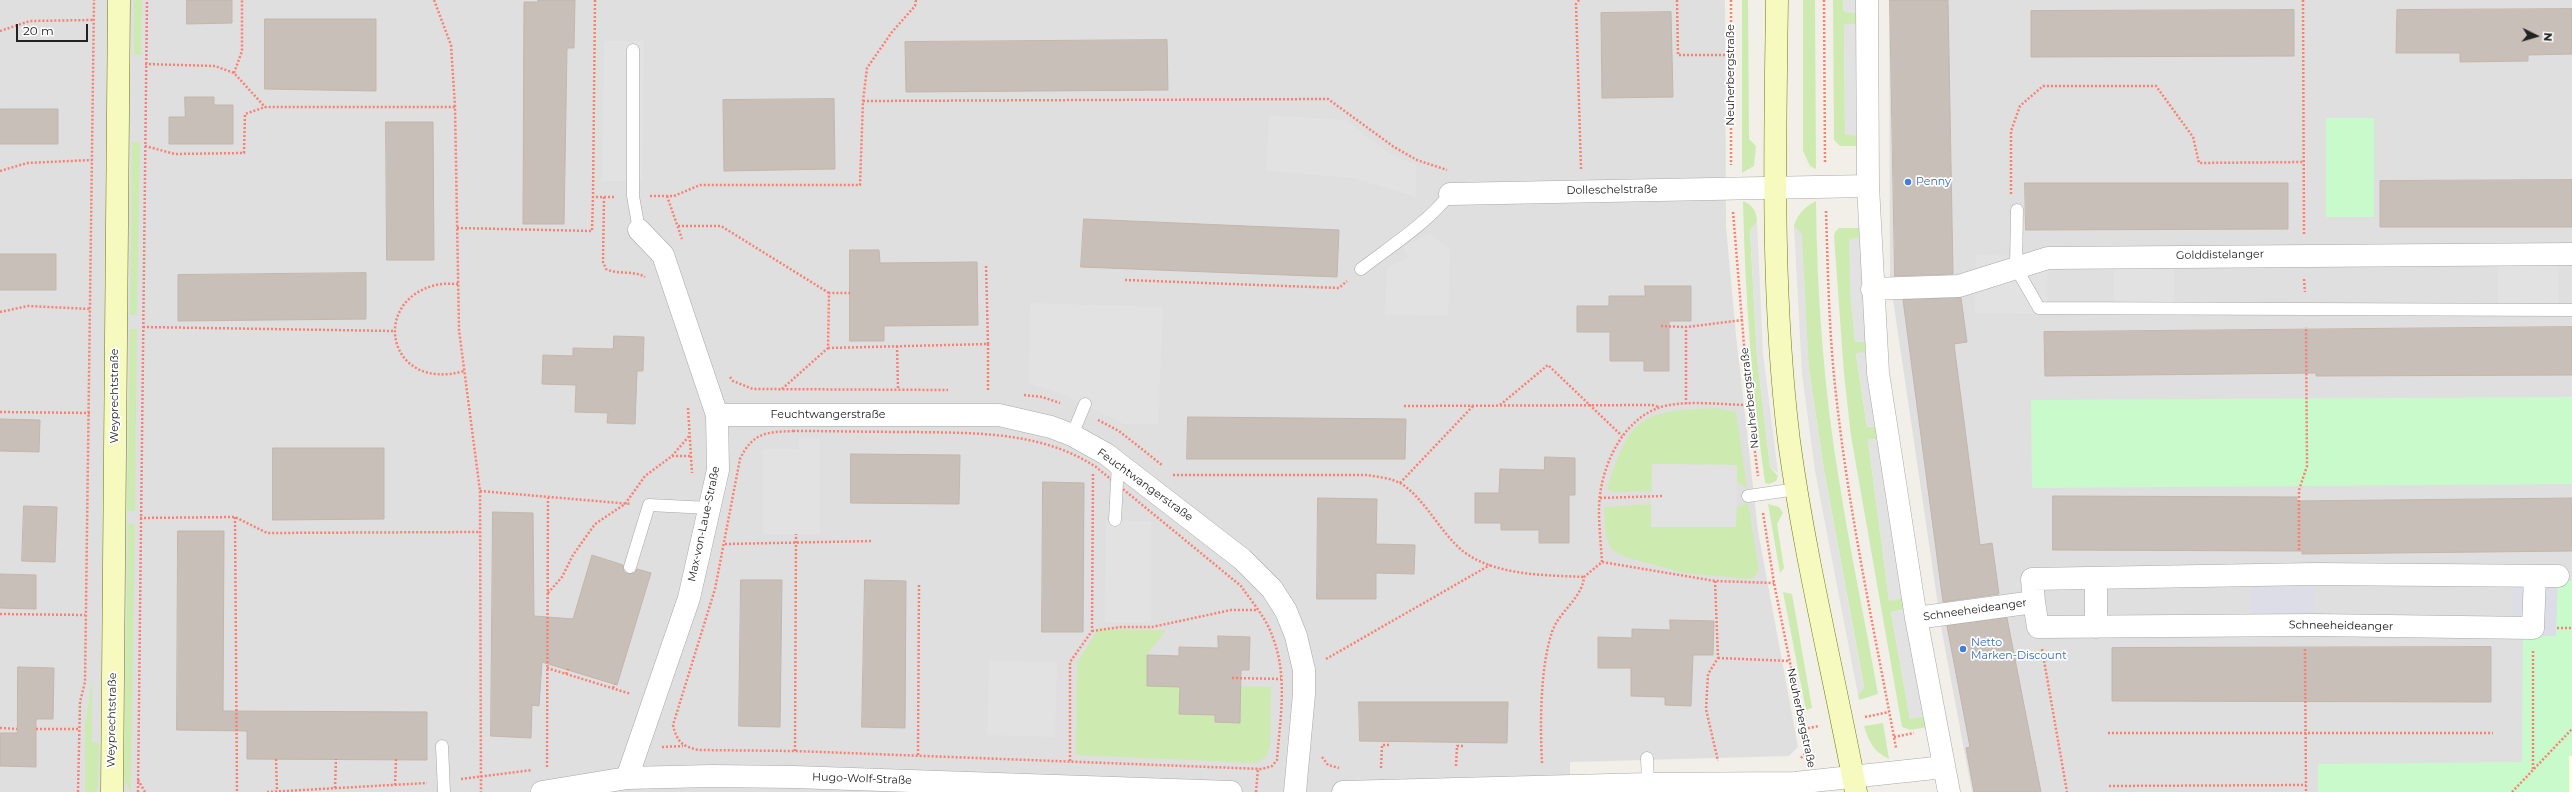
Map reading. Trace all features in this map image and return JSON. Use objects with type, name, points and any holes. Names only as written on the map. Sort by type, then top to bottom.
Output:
[{"type":"main road","points":[[1777,0],[1774,187],[1776,281],[1790,442],[1797,490],[1855,785]]},
{"type":"main road","name":"Weyprechtstraße","points":[[112,792],[118,11]]},
{"type":"street","points":[[1868,0],[1868,186],[1872,289],[1878,373],[1916,618],[1948,792]]},
{"type":"street","points":[[1774,187],[1868,186]]},
{"type":"street","name":"Dolleschelstraße","points":[[1450,194],[1774,187]]},
{"type":"street","name":"Max-von-Laue-Straße","points":[[627,778],[689,598],[718,470],[717,414],[663,255],[639,230]]},
{"type":"street","name":"Golddistelanger","points":[[1872,289],[1959,286],[2048,258],[2304,254],[2572,254]]},
{"type":"street","name":"Feuchtwangerstraße","points":[[717,414],[999,414],[1030,420],[1072,435],[1118,463],[1242,559],[1272,589],[1286,612],[1296,636],[1304,680],[1300,758],[1295,792]]},
{"type":"street","name":"Schneeheideanger","points":[[2533,628],[2314,625],[2038,627],[2032,580],[2314,574],[2558,576]]},
{"type":"street","points":[[2533,628],[2535,576]]},
{"type":"street","points":[[2096,578],[2096,627]]},
{"type":"street","name":"Schneeheideanger","points":[[1916,618],[2034,602]]},
{"type":"street","points":[[1343,792],[1814,781],[1855,785],[1900,773],[1944,767]]},
{"type":"street","name":"Hugo-Wolf-Straße","points":[[542,792],[627,778],[794,777],[1118,790],[1231,792]]},
{"type":"lane","points":[[633,50],[633,196],[639,230]]},
{"type":"lane","points":[[1361,269],[1408,231],[1422,224],[1450,194]]},
{"type":"lane","points":[[2017,210],[2016,268],[2039,308],[2572,310]]},
{"type":"lane","points":[[1072,435],[1085,404]]},
{"type":"lane","points":[[1115,520],[1118,463]]},
{"type":"lane","points":[[1748,496],[1761,496],[1797,490]]},
{"type":"lane","points":[[630,567],[649,505],[709,508]]},
{"type":"lane","points":[[442,746],[444,787]]},
{"type":"lane","points":[[1647,758],[1648,784]]},
{"type":"path","points":[[78,792],[80,702],[85,682],[94,0]]},
{"type":"path","points":[[138,792],[147,0]]},
{"type":"path","points":[[234,73],[242,51],[242,0]]},
{"type":"path","points":[[434,0],[450,45],[455,107],[459,330],[480,491],[481,792]]},
{"type":"path","points":[[457,228],[592,231],[595,0]]},
{"type":"path","points":[[593,197],[674,196],[700,185],[860,185],[863,101],[868,68],[892,32],[915,6],[916,0]]},
{"type":"path","points":[[1579,0],[1576,4],[1581,191]]},
{"type":"path","points":[[1677,0],[1678,55],[1731,55]]},
{"type":"path","name":"Neuherbergstraße","points":[[1731,0],[1731,187],[1749,405],[1774,583],[1814,781]]},
{"type":"path","points":[[1824,0],[1825,187],[1828,291],[1837,403],[1852,505],[1900,773]]},
{"type":"path","points":[[2299,552],[2299,490],[2307,466],[2303,0]]},
{"type":"path","points":[[0,31],[30,21],[93,20],[118,11]]},
{"type":"path","points":[[117,65],[146,64],[215,66],[234,73],[265,107]]},
{"type":"path","points":[[2017,210],[2011,194],[2011,131],[2020,106],[2043,86],[2156,86],[2193,137],[2199,163],[2304,162]]},
{"type":"path","points":[[863,101],[1328,99],[1394,147],[1417,160],[1452,172],[1450,194]]},
{"type":"path","points":[[145,146],[175,154],[244,153],[245,114],[265,107],[455,107]]},
{"type":"path","points":[[0,171],[27,163],[116,159]]},
{"type":"path","points":[[678,226],[721,226],[829,293],[850,294]]},
{"type":"path","points":[[986,264],[988,391]]},
{"type":"path","points":[[1125,280],[1339,288],[1361,269]]},
{"type":"path","points":[[458,284],[437,284],[409,299],[400,311],[394,331],[396,346],[404,358],[412,366],[437,375],[451,375],[464,371]]},
{"type":"path","points":[[828,348],[829,293]]},
{"type":"path","points":[[0,312],[28,306],[90,309]]},
{"type":"path","points":[[1661,326],[1686,327],[1743,320]]},
{"type":"path","points":[[1686,327],[1686,404]]},
{"type":"path","points":[[144,328],[394,331]]},
{"type":"path","points":[[782,389],[828,348],[988,344]]},
{"type":"path","points":[[896,346],[898,388]]},
{"type":"path","points":[[1500,405],[1548,364],[1622,436]]},
{"type":"path","points":[[1404,406],[1588,404],[1652,405],[1659,407]]},
{"type":"path","points":[[1602,562],[1600,498],[1611,457],[1622,436],[1638,418],[1659,407],[1686,404],[1749,405]]},
{"type":"path","points":[[1400,483],[1474,405]]},
{"type":"path","points":[[0,412],[89,414],[115,413]]},
{"type":"path","points":[[772,432],[988,433],[1026,438],[1079,456],[1096,467],[1241,586],[1258,610],[1273,637],[1282,680],[1277,760],[1272,766],[1258,768],[794,751],[698,750],[684,746],[676,737],[673,725],[700,644],[725,544],[740,459],[747,445],[760,435],[772,432]]},
{"type":"path","points":[[547,593],[562,577],[573,555],[595,524],[625,504],[645,476],[672,456],[690,435]]},
{"type":"path","points":[[672,456],[692,456]]},
{"type":"path","points":[[1070,761],[1070,662],[1092,631],[1093,470],[1096,467]]},
{"type":"path","points":[[1173,475],[1368,475],[1400,483],[1416,498],[1446,536],[1465,553],[1490,564],[1531,575],[1584,577],[1602,562],[1715,581],[1774,583]]},
{"type":"path","points":[[480,491],[548,498],[649,505]]},
{"type":"path","points":[[1600,498],[1662,496]]},
{"type":"path","points":[[547,762],[548,498]]},
{"type":"path","points":[[235,517],[237,792]]},
{"type":"path","points":[[114,518],[235,517],[267,532],[480,532]]},
{"type":"path","points":[[794,751],[796,534]]},
{"type":"path","points":[[725,544],[872,541]]},
{"type":"path","points":[[1321,661],[1476,570],[1490,564]]},
{"type":"path","points":[[1542,759],[1541,722],[1544,675],[1552,631],[1583,586],[1584,577]]},
{"type":"path","points":[[1715,581],[1718,658],[1708,674],[1706,709],[1718,757]]},
{"type":"path","points":[[918,755],[919,584]]},
{"type":"path","points":[[1092,631],[1121,627],[1152,627],[1231,610],[1258,610]]},
{"type":"path","points":[[0,614],[86,615]]},
{"type":"path","points":[[2038,627],[2067,792]]},
{"type":"path","points":[[2533,628],[2533,769]]},
{"type":"path","points":[[2306,647],[2306,792]]},
{"type":"path","points":[[1718,658],[1789,661]]},
{"type":"path","points":[[547,668],[636,695]]},
{"type":"path","points":[[566,674],[568,669]]},
{"type":"path","points":[[1232,678],[1304,680]]},
{"type":"path","points":[[613,688],[615,684]]},
{"type":"path","points":[[0,728],[17,729]]},
{"type":"path","points":[[36,729],[79,729]]},
{"type":"path","points":[[2512,792],[2572,729]]},
{"type":"path","points":[[2108,733],[2493,733]]},
{"type":"path","points":[[1381,768],[1382,745],[1390,746]]},
{"type":"path","points":[[1456,760],[1456,746],[1463,746]]},
{"type":"path","points":[[276,759],[277,792]]},
{"type":"path","points":[[335,788],[336,759]]},
{"type":"path","points":[[395,785],[396,759]]},
{"type":"path","points":[[267,792],[395,785],[444,787],[481,777],[547,768]]},
{"type":"path","points":[[1256,792],[1258,768]]},
{"type":"path","points":[[138,780],[145,792]]},
{"type":"path","points":[[2109,786],[2306,785]]},
{"type":"shaded area","points":[[0,0],[1725,0],[1726,227],[1736,335],[1758,531],[1798,747],[1789,756],[1570,762],[1570,792],[0,792]]},
{"type":"shaded area","points":[[1843,0],[1860,0],[1860,13],[1844,12]]},
{"type":"shaded area","points":[[1889,0],[2572,0],[2572,792],[1972,792],[1942,632],[1890,279]]},
{"type":"shaded area","points":[[1844,24],[1859,24],[1862,136],[1845,135]]},
{"type":"shaded area","points":[[604,41],[644,41],[642,181],[602,181]]},
{"type":"shaded area","points":[[1269,115],[1346,120],[1389,153],[1416,165],[1416,197],[1352,178],[1266,171]]},
{"type":"shaded area","points":[[1757,222],[1763,353],[1778,473],[1770,467],[1757,357],[1750,230]]},
{"type":"shaded area","points":[[1794,226],[1802,234],[1809,370],[1824,470],[1864,688],[1858,695],[1815,471],[1802,374]]},
{"type":"shaded area","points":[[1430,233],[1450,250],[1448,316],[1385,315],[1387,268],[1408,257],[1402,247]]},
{"type":"shaded area","points":[[1865,238],[1871,341],[1855,342],[1850,295],[1849,239]]},
{"type":"shaded area","points":[[1976,255],[2048,256],[2047,314],[1975,313]]},
{"type":"shaded area","points":[[2114,260],[2174,260],[2174,302],[2114,302]]},
{"type":"shaded area","points":[[2498,262],[2558,262],[2558,304],[2498,304]]},
{"type":"shaded area","points":[[1030,303],[1163,307],[1158,424],[1124,424],[1060,393],[1029,384]]},
{"type":"shaded area","points":[[1872,351],[1883,426],[1867,427],[1856,353]]},
{"type":"shaded area","points":[[1884,438],[1905,598],[1889,601],[1868,440]]},
{"type":"shaded area","points":[[799,439],[820,439],[820,534],[763,534],[763,449],[799,449]]},
{"type":"shaded area","points":[[1652,464],[1737,465],[1736,527],[1651,527]]},
{"type":"shaded area","points":[[1106,520],[1151,521],[1151,622],[1105,622]]},
{"type":"shaded area","points":[[2252,568],[2314,568],[2314,631],[2252,632]]},
{"type":"shaded area","points":[[2513,569],[2558,570],[2556,636],[2511,635]]},
{"type":"shaded area","points":[[1907,609],[1925,716],[1910,719],[1891,612]]},
{"type":"shaded area","points":[[989,661],[1057,662],[1055,737],[987,735]]},
{"type":"shaded area","points":[[2569,756],[2572,756],[2572,792],[2569,792]]},
{"type":"green space","points":[[134,0],[142,0],[141,55],[134,55]]},
{"type":"green space","points":[[1742,0],[1748,0],[1749,139],[1756,146],[1754,166],[1742,173]]},
{"type":"green space","points":[[1803,0],[1815,0],[1816,169],[1810,166],[1803,151]]},
{"type":"green space","points":[[1833,0],[1843,0],[1844,12],[1860,13],[1859,24],[1844,24],[1845,134],[1862,136],[1862,146],[1840,146],[1834,140]]},
{"type":"green space","points":[[2326,118],[2374,118],[2374,217],[2326,217]]},
{"type":"green space","points":[[132,142],[140,142],[137,315],[130,315]]},
{"type":"green space","points":[[1743,201],[1752,207],[1757,218],[1757,222],[1750,230],[1757,357],[1770,467],[1778,476],[1776,481],[1769,484],[1765,483],[1753,378],[1745,272]]},
{"type":"green space","points":[[1816,201],[1822,344],[1834,451],[1878,694],[1859,700],[1858,695],[1864,687],[1824,470],[1809,370],[1794,226],[1802,211]]},
{"type":"green space","points":[[1839,228],[1863,228],[1865,238],[1849,239],[1855,342],[1871,341],[1872,351],[1856,354],[1867,427],[1883,426],[1884,438],[1868,440],[1889,600],[1905,598],[1907,609],[1891,612],[1910,719],[1925,716],[1928,727],[1910,730],[1902,727],[1851,436],[1844,374],[1834,236],[1835,232]]},
{"type":"green space","points":[[130,329],[137,329],[135,511],[127,511]]},
{"type":"green space","points":[[2572,397],[2572,484],[2032,488],[2031,400]]},
{"type":"green space","points":[[1716,408],[1736,412],[1747,488],[1737,482],[1737,465],[1652,464],[1652,491],[1613,492],[1607,489],[1615,464],[1623,446],[1632,432],[1642,422],[1655,415],[1691,409]]},
{"type":"green space","points":[[1748,503],[1759,571],[1752,579],[1684,573],[1625,557],[1612,550],[1606,537],[1604,507],[1652,504],[1652,527],[1736,527],[1737,507]]},
{"type":"green space","points":[[1768,504],[1779,507],[1783,513],[1777,524],[1784,568],[1780,573]]},
{"type":"green space","points":[[128,524],[135,524],[131,791],[125,782],[124,771]]},
{"type":"green space","points":[[2558,581],[2572,581],[2572,756],[2569,756],[2569,792],[2318,792],[2318,764],[2522,762],[2523,635]]},
{"type":"green space","points":[[1783,592],[1792,594],[1812,708],[1806,710]]},
{"type":"green space","points":[[1098,629],[1166,630],[1147,655],[1147,686],[1180,687],[1180,714],[1215,715],[1215,722],[1240,723],[1241,686],[1271,687],[1270,746],[1266,757],[1256,763],[1076,755],[1077,663]]},
{"type":"green space","points":[[92,679],[92,743],[99,743],[98,788],[96,792],[85,792],[85,726]]},
{"type":"green space","points":[[1883,723],[1889,759],[1879,753],[1872,746],[1864,726]]},
{"type":"building","points":[[187,0],[232,0],[232,23],[187,24]]},
{"type":"building","points":[[538,0],[575,0],[574,48],[567,48],[564,224],[523,224],[524,2],[538,2]]},
{"type":"building","points":[[1890,0],[1948,0],[1953,274],[1895,276]]},
{"type":"building","points":[[2572,9],[2572,54],[2528,55],[2528,61],[2460,62],[2460,53],[2396,53],[2397,10]]},
{"type":"building","points":[[2294,10],[2294,56],[2031,57],[2031,11]]},
{"type":"building","points":[[1671,12],[1673,97],[1602,98],[1601,13]]},
{"type":"building","points":[[265,19],[376,19],[376,91],[265,89]]},
{"type":"building","points":[[1167,40],[1168,90],[906,92],[905,42]]},
{"type":"building","points":[[185,97],[214,97],[214,105],[233,105],[233,144],[169,144],[169,117],[185,117]]},
{"type":"building","points":[[834,99],[835,169],[724,171],[723,100]]},
{"type":"building","points":[[0,109],[58,109],[58,144],[0,144]]},
{"type":"building","points":[[386,122],[433,122],[434,260],[387,260]]},
{"type":"building","points":[[2572,180],[2572,227],[2380,227],[2380,181]]},
{"type":"building","points":[[2025,183],[2288,183],[2288,229],[2026,230]]},
{"type":"building","points":[[1084,219],[1339,230],[1337,277],[1081,267]]},
{"type":"building","points":[[850,250],[879,250],[880,263],[977,262],[978,325],[884,326],[884,341],[850,341]]},
{"type":"building","points":[[0,254],[56,254],[56,290],[0,290]]},
{"type":"building","points":[[366,273],[366,319],[178,321],[178,275]]},
{"type":"building","points":[[1645,286],[1691,286],[1691,321],[1669,321],[1669,371],[1644,371],[1644,361],[1610,361],[1610,332],[1577,332],[1577,306],[1609,306],[1609,296],[1645,296]]},
{"type":"building","points":[[1961,298],[1967,342],[1954,344],[1980,545],[1992,543],[1999,594],[1943,602],[1903,300]]},
{"type":"building","points":[[2572,327],[2572,375],[2316,376],[2316,373],[2045,376],[2044,332]]},
{"type":"building","points":[[614,336],[644,337],[643,371],[637,371],[635,424],[607,423],[608,413],[575,412],[576,385],[542,384],[543,355],[573,356],[573,348],[613,349]]},
{"type":"building","points":[[1188,417],[1406,419],[1405,459],[1187,459]]},
{"type":"building","points":[[0,419],[40,420],[39,452],[0,451]]},
{"type":"building","points":[[273,448],[384,448],[384,519],[273,520]]},
{"type":"building","points":[[851,454],[960,455],[959,504],[851,503]]},
{"type":"building","points":[[1545,457],[1575,458],[1575,495],[1569,495],[1569,543],[1539,543],[1539,530],[1501,530],[1501,523],[1475,523],[1475,493],[1499,493],[1500,469],[1544,470]]},
{"type":"building","points":[[1043,482],[1084,483],[1083,632],[1042,632]]},
{"type":"building","points":[[2053,496],[2297,497],[2297,501],[2572,498],[2572,551],[2302,554],[2302,551],[2053,550]]},
{"type":"building","points":[[1318,498],[1377,499],[1376,544],[1415,545],[1414,574],[1376,573],[1376,599],[1317,599]]},
{"type":"building","points":[[24,506],[57,507],[55,562],[22,561]]},
{"type":"building","points":[[493,512],[533,513],[534,616],[573,619],[592,555],[623,565],[624,572],[628,574],[635,573],[637,569],[651,573],[617,685],[542,662],[539,706],[532,705],[531,738],[491,736]]},
{"type":"building","points":[[178,531],[224,531],[223,711],[427,712],[427,760],[247,759],[247,731],[177,730]]},
{"type":"building","points":[[0,574],[36,575],[36,609],[0,608]]},
{"type":"building","points":[[741,580],[782,580],[780,727],[739,726]]},
{"type":"building","points":[[865,580],[906,581],[905,728],[862,727]]},
{"type":"building","points":[[2007,618],[2041,792],[1974,792],[1966,748],[1970,747],[1947,626]]},
{"type":"building","points":[[1670,620],[1714,621],[1713,655],[1693,655],[1691,706],[1665,705],[1665,697],[1631,696],[1631,668],[1598,668],[1598,637],[1632,638],[1632,629],[1670,630]]},
{"type":"building","points":[[1218,636],[1250,637],[1249,670],[1241,670],[1240,723],[1215,722],[1215,715],[1179,714],[1180,687],[1147,686],[1147,655],[1179,656],[1179,647],[1218,648]]},
{"type":"building","points":[[2491,647],[2491,702],[2112,701],[2112,648]]},
{"type":"building","points":[[18,667],[54,668],[53,719],[36,719],[36,767],[0,766],[0,733],[17,733]]},
{"type":"building","points":[[1359,702],[1508,702],[1507,743],[1360,741]]},
{"type":"place","name":"Penny","points":[[1908,182]]},
{"type":"place","name":"Netto Marken-Discount","points":[[1963,649]]}]
